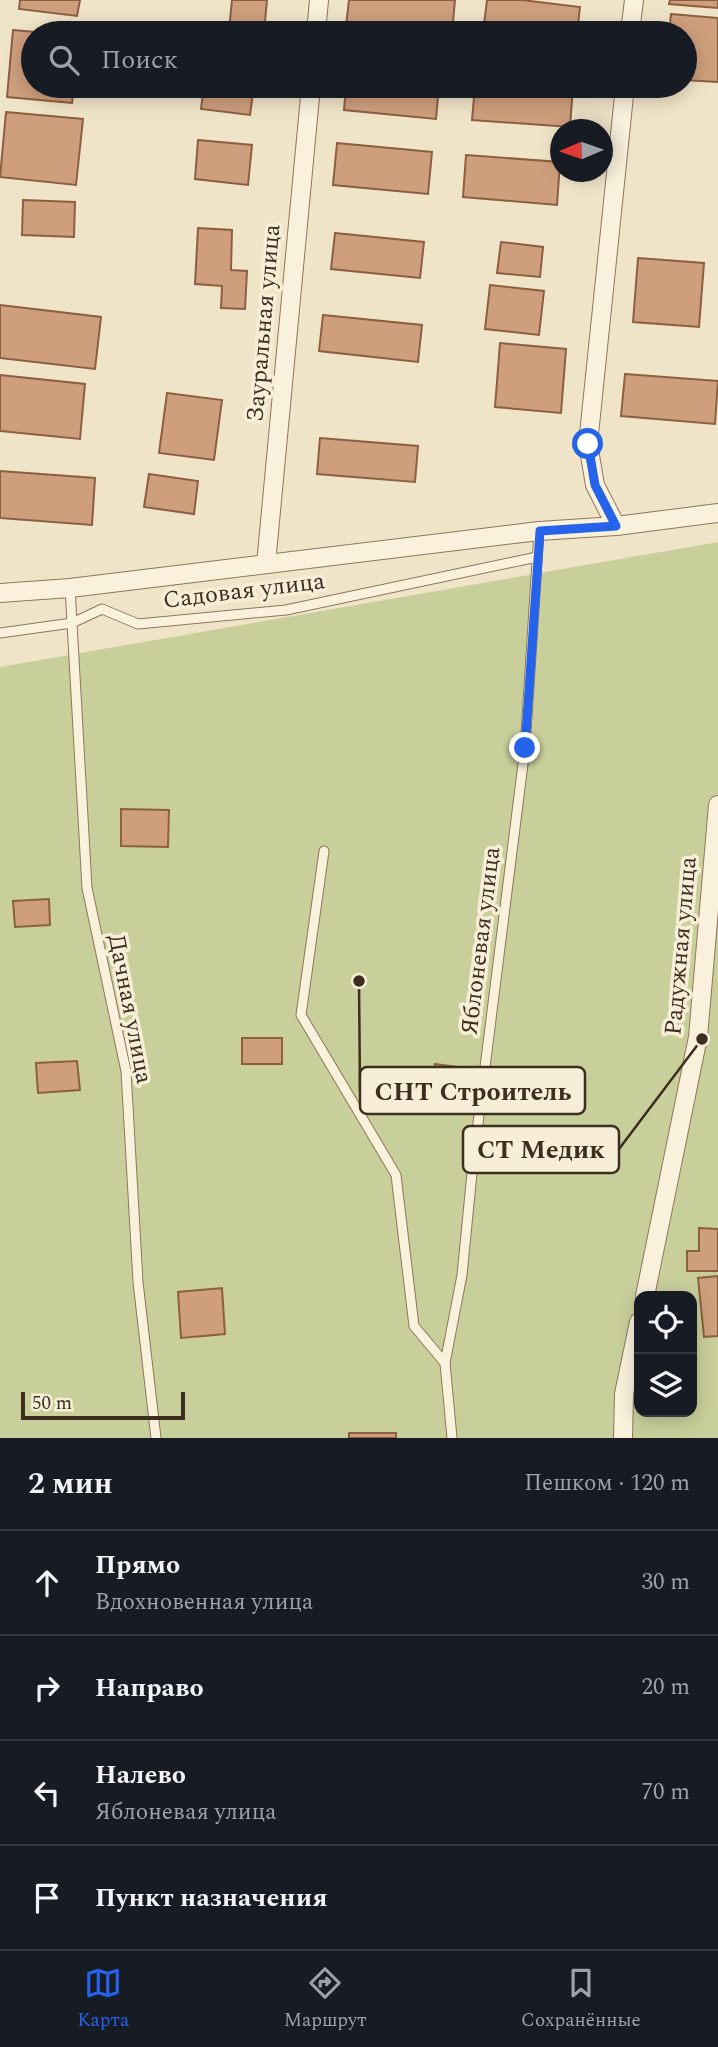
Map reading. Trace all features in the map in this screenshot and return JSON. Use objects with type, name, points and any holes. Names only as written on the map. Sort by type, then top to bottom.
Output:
[{"type":"street","points":[[317,21],[319,0]]},
{"type":"street","points":[[631,21],[634,0]]},
{"type":"street","name":"Зауральная улица","points":[[266,564],[310,98]]},
{"type":"street","points":[[616,526],[595,485],[588,444],[624,98]]},
{"type":"street","points":[[0,593],[70,588],[540,531],[616,526],[718,513]]},
{"type":"street","name":"Радужная улица","points":[[646,1291],[698,1037],[718,805]]},
{"type":"street","points":[[623,1438],[624,1394],[634,1346]]},
{"type":"lane","name":"Яблоневая улица","points":[[452,1438],[446,1363],[463,1275],[473,1163],[525,748],[540,531]]},
{"type":"lane","name":"Садовая улица","points":[[0,633],[72,623],[102,609],[138,624],[286,610],[537,557]]},
{"type":"lane","name":"Дачная улица","points":[[70,588],[87,888],[126,1071],[138,1282],[156,1438]]},
{"type":"lane","points":[[324,851],[301,1015],[396,1175],[414,1326],[446,1363]]},
{"type":"green space","points":[[718,542],[718,1438],[0,1438],[0,667]]},
{"type":"building","points":[[20,0],[80,0],[77,16],[19,9]]},
{"type":"building","points":[[232,0],[267,0],[265,21],[230,21]]},
{"type":"building","points":[[349,0],[455,0],[453,21],[347,21]]},
{"type":"building","points":[[487,0],[522,0],[580,7],[578,21],[484,21]]},
{"type":"building","points":[[670,0],[718,0],[718,8],[669,4]]},
{"type":"building","points":[[671,14],[718,18],[718,82],[697,81],[697,21],[670,21]]},
{"type":"building","points":[[13,30],[21,31],[21,98],[73,98],[72,103],[7,97]]},
{"type":"building","points":[[202,98],[252,98],[250,115],[201,109]]},
{"type":"building","points":[[345,98],[438,98],[436,119],[344,110]]},
{"type":"building","points":[[474,98],[572,98],[571,119],[550,119],[550,126],[472,120]]},
{"type":"building","points":[[6,112],[83,119],[76,185],[0,177]]},
{"type":"building","points":[[198,140],[252,145],[248,185],[195,179]]},
{"type":"building","points":[[337,143],[432,152],[428,194],[333,185]]},
{"type":"building","points":[[466,155],[550,161],[550,182],[559,182],[557,205],[463,197]]},
{"type":"building","points":[[23,200],[75,202],[74,237],[22,235]]},
{"type":"building","points":[[198,228],[232,230],[231,270],[247,271],[245,309],[221,308],[222,286],[195,284]]},
{"type":"building","points":[[335,233],[424,242],[420,278],[331,269]]},
{"type":"building","points":[[501,242],[543,247],[540,277],[497,273]]},
{"type":"building","points":[[638,258],[704,263],[699,327],[633,322]]},
{"type":"building","points":[[490,285],[544,291],[539,335],[485,329]]},
{"type":"building","points":[[0,305],[101,317],[95,369],[0,358]]},
{"type":"building","points":[[323,315],[422,325],[418,362],[319,351]]},
{"type":"building","points":[[500,343],[566,349],[561,413],[495,407]]},
{"type":"building","points":[[625,374],[718,381],[715,424],[621,416]]},
{"type":"building","points":[[0,375],[85,384],[80,439],[0,431]]},
{"type":"building","points":[[167,393],[222,400],[214,460],[159,453]]},
{"type":"building","points":[[320,438],[418,446],[415,482],[317,474]]},
{"type":"building","points":[[0,471],[95,478],[92,525],[0,518]]},
{"type":"building","points":[[149,474],[198,481],[194,514],[144,507]]},
{"type":"building","points":[[121,809],[169,810],[168,847],[121,846]]},
{"type":"building","points":[[49,899],[50,925],[15,927],[13,901]]},
{"type":"building","points":[[242,1038],[282,1038],[282,1064],[242,1064]]},
{"type":"building","points":[[77,1061],[80,1090],[38,1093],[36,1063]]},
{"type":"building","points":[[435,1064],[466,1068],[464,1091],[433,1088]]},
{"type":"building","points":[[699,1228],[718,1229],[718,1271],[687,1271],[687,1251],[699,1251]]},
{"type":"building","points":[[718,1276],[718,1336],[704,1337],[698,1278]]},
{"type":"building","points":[[222,1288],[225,1334],[181,1338],[178,1292]]},
{"type":"building","points":[[349,1433],[396,1433],[396,1438],[349,1438]]},
{"type":"place","name":"СНТ Строитель","points":[[359,981]]},
{"type":"place","name":"СТ Медик","points":[[702,1039]]},
{"type":"route","points":[[525,748],[540,531],[616,526],[595,485],[588,444]]}]
